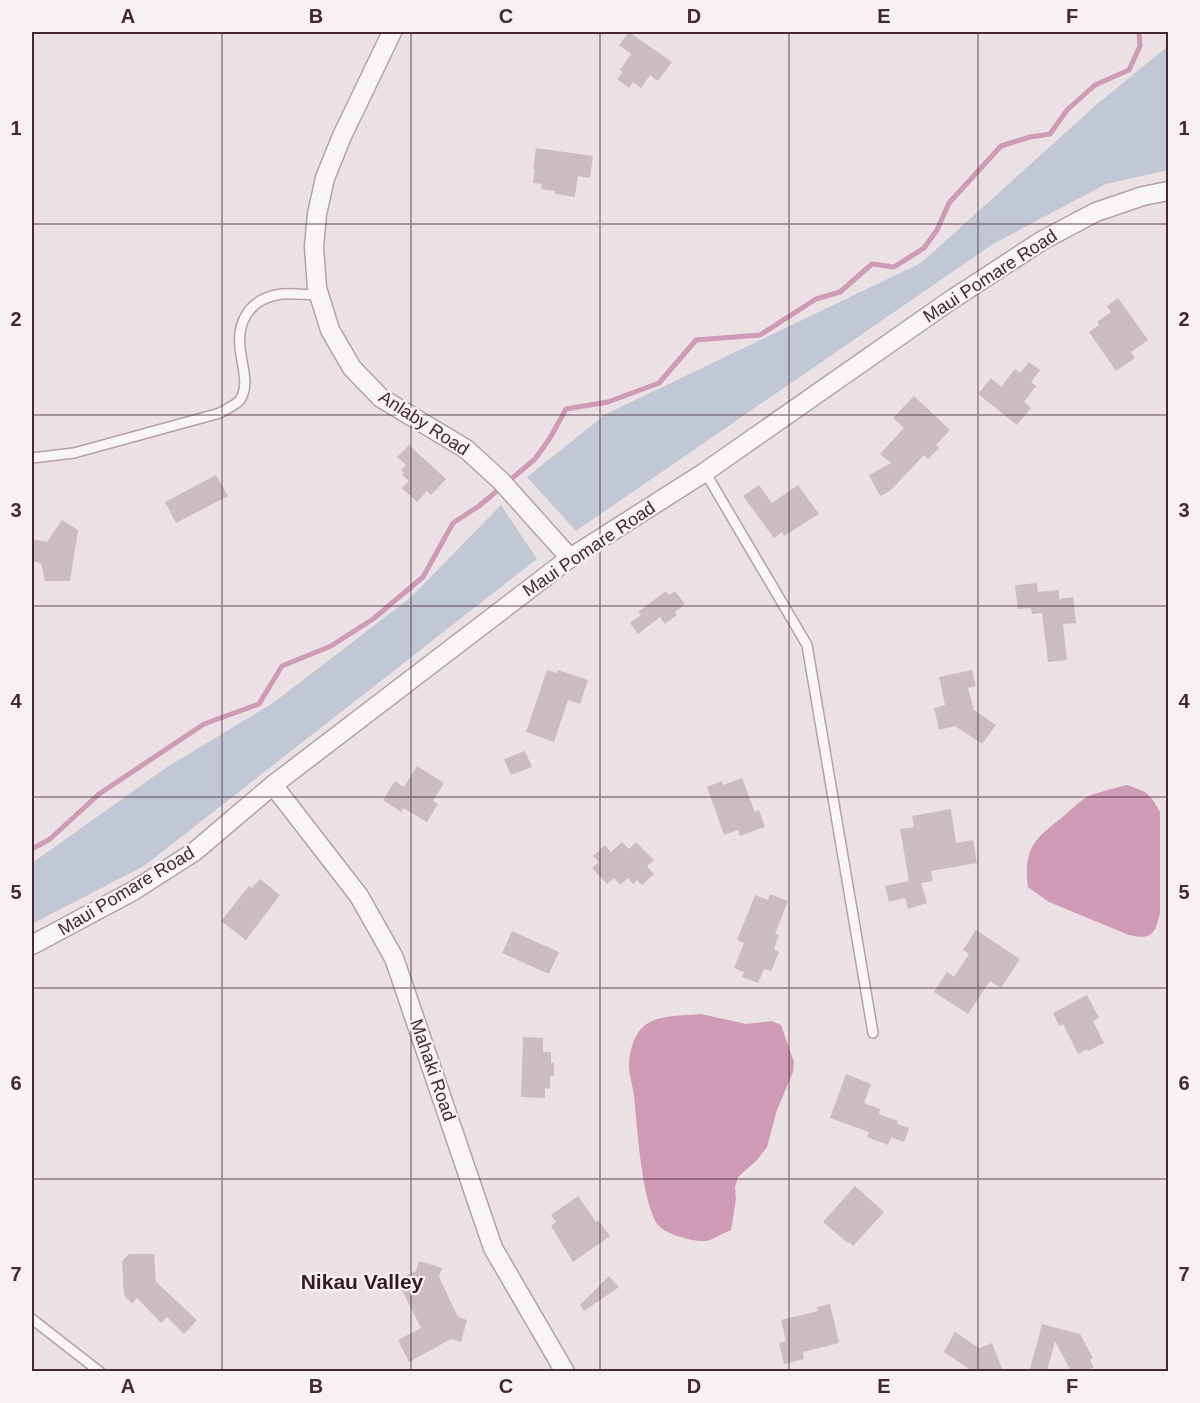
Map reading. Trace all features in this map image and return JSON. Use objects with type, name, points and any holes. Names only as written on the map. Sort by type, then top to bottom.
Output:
[{"type":"street","name":"Anlaby Road","points":[[392,32],[342,136],[325,178],[317,214],[314,248],[319,295],[330,330],[352,368],[381,398],[466,449],[501,481],[570,558]]},
{"type":"street","name":"Maui Pomare Road","points":[[32,945],[133,891],[194,852],[273,785],[570,558],[705,472],[951,300],[1043,240],[1096,212],[1143,196],[1168,191]]},
{"type":"street","name":"Mahaki Road","points":[[273,785],[359,896],[394,958],[493,1248],[565,1371]]},
{"type":"lane","points":[[32,458],[74,453],[220,413],[239,400],[246,379],[240,353],[239,333],[247,313],[258,302],[270,297],[282,294],[319,295]]},
{"type":"lane","points":[[705,472],[807,645],[873,1033]]},
{"type":"lane","points":[[32,1319],[100,1371]]},
{"type":"shaded area","points":[[1168,46],[1168,170],[1106,184],[993,244],[576,531],[527,477],[606,414],[921,263],[1096,105]]},
{"type":"shaded area","points":[[501,505],[537,559],[144,866],[32,924],[32,863],[167,767],[273,703],[410,598]]},
{"type":"shaded area","points":[[1127,785],[1147,794],[1160,812],[1160,913],[1154,931],[1142,937],[1129,935],[1049,902],[1028,887],[1030,852],[1039,837],[1091,795]]},
{"type":"shaded area","points":[[701,1014],[746,1024],[772,1021],[781,1025],[794,1062],[793,1072],[777,1110],[767,1147],[757,1160],[738,1177],[731,1230],[705,1241],[691,1240],[669,1233],[659,1226],[653,1216],[644,1184],[629,1065],[633,1042],[646,1025],[660,1018]]},
{"type":"building","points":[[629,32],[672,62],[658,81],[650,75],[641,88],[633,82],[629,88],[617,79],[623,72],[620,70],[631,54],[619,45]]},
{"type":"building","points":[[536,148],[593,156],[590,178],[578,176],[575,197],[555,194],[555,191],[541,189],[542,184],[533,183]]},
{"type":"building","points":[[1118,298],[1148,340],[1131,352],[1135,358],[1116,371],[1089,332],[1099,325],[1097,322],[1111,312],[1107,306]]},
{"type":"building","points":[[1029,362],[1040,370],[1031,382],[1036,386],[1024,402],[1031,408],[1017,425],[978,394],[991,378],[1001,387],[1015,369],[1020,373]]},
{"type":"building","points":[[914,396],[950,430],[936,445],[939,448],[928,459],[924,455],[890,491],[880,496],[869,475],[891,463],[880,454],[904,428],[893,418]]},
{"type":"building","points":[[409,445],[446,479],[431,495],[427,491],[417,502],[402,488],[409,481],[402,475],[404,473],[401,470],[406,465],[397,457]]},
{"type":"building","points":[[216,475],[228,496],[176,523],[165,502]]},
{"type":"building","points":[[759,485],[772,503],[798,485],[819,514],[784,536],[782,532],[774,538],[743,496]]},
{"type":"building","points":[[62,520],[78,530],[70,581],[45,581],[41,563],[32,561],[32,539],[47,542]]},
{"type":"building","points":[[1037,583],[1038,592],[1059,590],[1059,599],[1073,597],[1076,623],[1063,624],[1067,660],[1048,662],[1042,613],[1032,614],[1031,608],[1018,609],[1015,585]]},
{"type":"building","points":[[666,591],[669,595],[675,591],[685,604],[675,612],[677,615],[665,624],[660,617],[638,634],[630,623],[641,615],[638,612]]},
{"type":"building","points":[[547,670],[557,673],[558,670],[588,680],[580,704],[568,700],[554,742],[526,732]]},
{"type":"building","points":[[972,670],[976,686],[968,688],[974,710],[996,725],[982,744],[955,726],[939,730],[934,708],[945,705],[939,677]]},
{"type":"building","points":[[525,751],[532,767],[511,775],[504,759]]},
{"type":"building","points":[[417,766],[444,783],[433,801],[438,804],[427,822],[403,808],[401,812],[383,800],[395,781],[404,787]]},
{"type":"building","points":[[742,778],[755,812],[759,810],[765,827],[740,836],[738,830],[724,835],[707,787],[722,781],[723,785]]},
{"type":"building","points":[[951,809],[956,843],[973,840],[977,863],[931,871],[933,881],[921,883],[927,903],[908,909],[905,898],[889,902],[885,886],[909,881],[900,829],[914,827],[912,816]]},
{"type":"building","points":[[622,842],[629,849],[636,842],[654,860],[647,866],[654,874],[642,885],[637,880],[633,884],[628,878],[620,885],[614,878],[607,884],[592,868],[599,862],[593,856],[605,845],[611,852]]},
{"type":"building","points":[[260,879],[280,895],[246,940],[221,921],[249,886],[252,888]]},
{"type":"building","points":[[770,894],[788,901],[775,934],[779,935],[774,949],[779,952],[771,971],[764,969],[758,983],[742,977],[744,972],[734,968],[744,943],[737,940],[755,895],[768,900]]},
{"type":"building","points":[[976,930],[1020,959],[1001,988],[990,981],[968,1014],[934,992],[947,972],[954,977],[969,954],[963,950]]},
{"type":"building","points":[[512,931],[559,952],[549,974],[502,953]]},
{"type":"building","points":[[1087,995],[1099,1018],[1093,1021],[1104,1043],[1078,1054],[1063,1024],[1059,1026],[1053,1013]]},
{"type":"building","points":[[523,1037],[543,1038],[543,1052],[551,1052],[554,1076],[550,1076],[550,1089],[545,1088],[545,1098],[521,1097]]},
{"type":"building","points":[[846,1074],[871,1084],[864,1103],[880,1109],[879,1114],[909,1128],[904,1142],[891,1137],[888,1145],[867,1137],[869,1132],[830,1118]]},
{"type":"building","points":[[855,1186],[884,1212],[853,1246],[823,1222]]},
{"type":"building","points":[[578,1196],[596,1222],[598,1220],[610,1236],[573,1262],[551,1226],[556,1222],[551,1215]]},
{"type":"building","points":[[129,1254],[154,1254],[156,1282],[197,1320],[184,1334],[167,1317],[161,1323],[137,1298],[132,1304],[124,1295],[122,1261]]},
{"type":"building","points":[[419,1261],[442,1268],[439,1277],[458,1317],[467,1320],[461,1342],[451,1339],[409,1362],[398,1340],[421,1328],[397,1280],[416,1271]]},
{"type":"building","points":[[609,1276],[619,1287],[584,1311],[580,1305]]},
{"type":"building","points":[[830,1304],[839,1343],[803,1352],[804,1359],[784,1364],[779,1343],[786,1341],[781,1320],[818,1311],[817,1307]]},
{"type":"building","points":[[1042,1324],[1080,1334],[1093,1358],[1090,1360],[1094,1367],[1085,1371],[1071,1371],[1055,1341],[1047,1371],[1030,1369]]},
{"type":"building","points":[[955,1332],[979,1348],[992,1343],[1003,1371],[972,1371],[944,1352]]},
{"type":"waterway","points":[[32,849],[50,839],[99,794],[204,724],[259,704],[282,666],[331,646],[373,619],[423,577],[453,523],[479,506],[535,459],[566,409],[608,402],[659,383],[696,340],[760,335],[816,299],[840,292],[872,264],[894,267],[924,248],[937,230],[949,203],[1001,146],[1030,137],[1050,134],[1067,110],[1095,85],[1129,70],[1140,46],[1139,32]]},
{"type":"district","name":"Nikau Valley","points":[[362,1282]]}]
